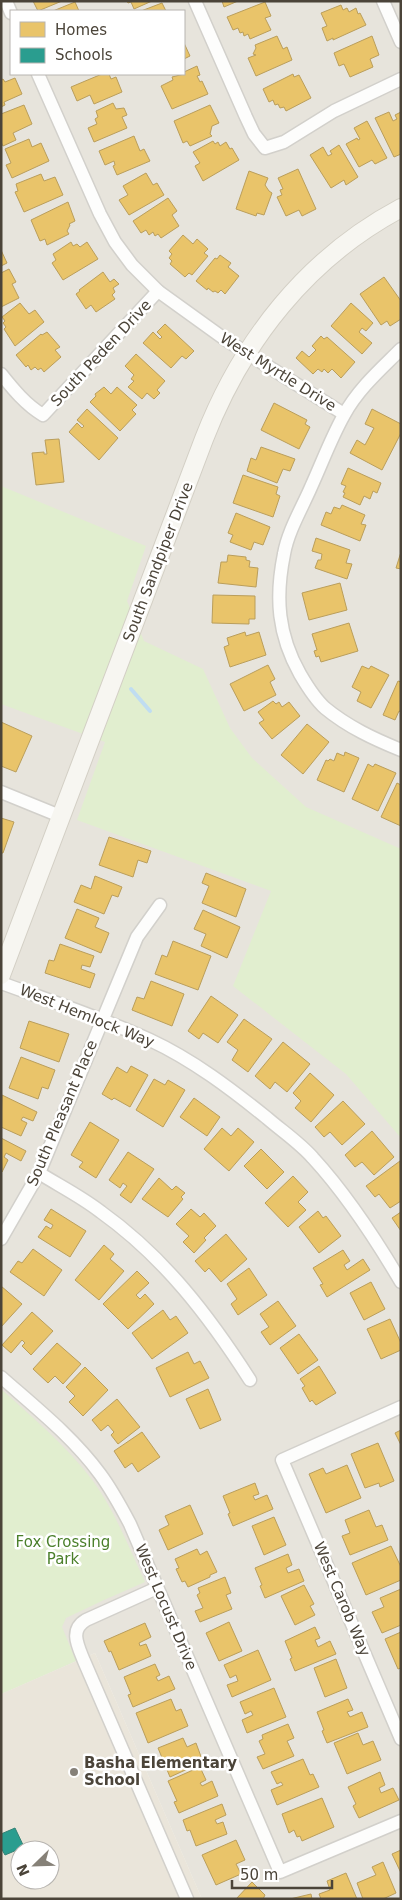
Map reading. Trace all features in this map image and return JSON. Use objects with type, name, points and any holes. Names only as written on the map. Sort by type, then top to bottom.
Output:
[{"type":"street","points":[[195,1],[254,134],[265,148],[284,142],[334,111],[401,78]]},
{"type":"street","points":[[383,1],[401,42]]},
{"type":"street","name":"West Myrtle Drive","points":[[38,75],[107,228],[132,265],[158,292],[245,353],[344,414],[284,552],[279,592],[279,610],[283,636],[290,656],[307,687],[324,706],[346,724],[401,750]]},
{"type":"street","name":"South Sandpiper Drive","points":[[1,975],[216,408],[245,353],[284,302],[331,255],[374,224],[401,208]]},
{"type":"street","name":"South Peden Drive","points":[[1,374],[14,390],[43,415],[158,292]]},
{"type":"street","points":[[344,414],[362,388],[401,349]]},
{"type":"street","points":[[1,792],[60,816]]},
{"type":"street","name":"South Pleasant Place","points":[[1,1239],[39,1174],[137,937],[160,905]]},
{"type":"street","name":"West Hemlock Way","points":[[1,983],[102,1020],[152,1041],[199,1068],[234,1092],[312,1156],[380,1247],[401,1282]]},
{"type":"street","points":[[39,1174],[101,1211],[168,1269],[216,1329],[250,1380]]},
{"type":"street","name":"West Locust Drive","points":[[1,1377],[60,1430],[100,1473],[130,1524],[280,1872],[401,1821]]},
{"type":"street","name":"West Carob Way","points":[[401,1407],[282,1460],[401,1739]]},
{"type":"street","points":[[157,1588],[86,1620],[76,1629],[76,1637],[84,1661],[187,1899]]},
{"type":"shaded area","points":[[1,1],[401,1],[401,1899],[202,1899],[95,1653],[1,1694]]},
{"type":"shaded area","name":"Basha Elementary School","points":[[95,1653],[202,1899],[1,1899],[1,1694]]},
{"type":"green space","points":[[1,486],[146,546],[127,601],[144,641],[203,669],[230,728],[252,758],[306,807],[401,849],[401,1138],[346,1074],[233,986],[271,891],[77,820],[105,742],[1,704]]},
{"type":"green space","name":"Fox Crossing Park","points":[[1,1389],[61,1444],[93,1481],[115,1517],[145,1582],[66,1618],[62,1627],[76,1661],[1,1694]]},
{"type":"building: Homes","points":[[33,1],[62,1],[40,10],[38,10]]},
{"type":"building: Homes","points":[[127,1],[152,1],[134,9],[131,2],[128,3]]},
{"type":"building: Homes","points":[[222,1],[238,1],[224,7]]},
{"type":"building: Homes","points":[[75,2],[79,10],[55,10]]},
{"type":"building: Homes","points":[[265,2],[271,16],[265,18],[271,30],[250,39],[248,34],[244,36],[243,32],[240,33],[238,28],[233,30],[227,17]]},
{"type":"building: Homes","points":[[162,3],[166,10],[144,10]]},
{"type":"building: Homes","points":[[341,5],[343,10],[347,8],[349,12],[356,8],[366,25],[327,41],[322,28],[327,26],[321,13]]},
{"type":"building: Homes","points":[[277,36],[283,49],[287,47],[292,60],[256,76],[248,58],[256,55],[253,54],[256,48],[255,45]]},
{"type":"building: Homes","points":[[372,36],[379,55],[370,59],[373,67],[350,77],[344,64],[339,66],[334,53]]},
{"type":"building: Homes","points":[[185,45],[190,56],[185,58]]},
{"type":"building: Homes","points":[[197,66],[200,75],[197,76],[200,82],[202,81],[208,94],[172,109],[161,86],[173,80],[172,77],[185,75],[185,72]]},
{"type":"building: Homes","points":[[293,74],[294,77],[299,75],[311,98],[286,111],[284,107],[280,108],[278,104],[275,105],[273,100],[269,102],[263,89]]},
{"type":"building: Homes","points":[[100,75],[109,75],[111,79],[116,77],[122,92],[94,104],[90,95],[77,101],[71,87]]},
{"type":"building: Homes","points":[[15,78],[22,94],[4,102],[5,105],[1,107],[1,80],[3,79],[5,82]]},
{"type":"building: Homes","points":[[113,103],[116,109],[124,108],[127,115],[122,117],[127,128],[94,142],[88,128],[97,124],[95,119],[98,117],[96,111]]},
{"type":"building: Homes","points":[[24,105],[32,124],[13,133],[16,140],[3,146],[1,142],[1,114]]},
{"type":"building: Homes","points":[[210,105],[219,123],[212,126],[210,134],[212,136],[190,146],[187,141],[183,143],[174,121]]},
{"type":"building: Homes","points":[[389,112],[393,121],[397,119],[395,115],[401,112],[401,154],[394,157],[375,118]]},
{"type":"building: Homes","points":[[367,121],[387,158],[375,164],[372,160],[359,167],[346,144],[357,138],[358,140],[360,139],[354,128]]},
{"type":"building: Homes","points":[[134,136],[140,151],[144,149],[150,161],[117,175],[113,166],[115,165],[114,161],[105,165],[99,151]]},
{"type":"building: Homes","points":[[29,139],[32,147],[41,143],[49,161],[12,178],[6,165],[11,163],[5,149]]},
{"type":"building: Homes","points":[[213,141],[215,144],[218,142],[220,146],[226,142],[239,160],[203,181],[195,166],[200,163],[193,152]]},
{"type":"building: Homes","points":[[339,145],[358,177],[346,185],[344,180],[331,188],[310,155],[323,147],[328,156],[332,154],[330,151]]},
{"type":"building: Homes","points":[[298,169],[316,209],[302,216],[299,210],[286,216],[277,197],[282,195],[280,190],[283,189],[278,178]]},
{"type":"building: Homes","points":[[249,171],[268,178],[265,185],[272,193],[264,215],[257,213],[256,216],[236,209]]},
{"type":"building: Homes","points":[[146,173],[153,185],[157,183],[164,195],[129,215],[119,200],[128,195],[123,186]]},
{"type":"building: Homes","points":[[41,174],[44,181],[55,177],[63,195],[24,212],[15,192],[18,191],[16,184]]},
{"type":"building: Homes","points":[[168,198],[177,211],[172,215],[179,226],[161,238],[158,234],[155,236],[153,232],[149,235],[146,230],[141,233],[133,221]]},
{"type":"building: Homes","points":[[68,202],[75,221],[69,224],[67,231],[69,234],[47,245],[45,239],[40,241],[31,220]]},
{"type":"building: Homes","points":[[183,235],[193,244],[197,239],[208,249],[204,253],[208,256],[192,275],[189,273],[185,277],[170,264],[172,261],[169,258],[172,254],[169,251]]},
{"type":"building: Homes","points":[[71,242],[73,246],[77,244],[80,247],[87,242],[98,259],[63,280],[52,263],[56,260],[53,254]]},
{"type":"building: Homes","points":[[1,250],[7,263],[1,266]]},
{"type":"building: Homes","points":[[220,255],[231,263],[228,267],[239,276],[225,294],[221,290],[218,293],[208,288],[207,290],[196,281],[215,258],[217,259]]},
{"type":"building: Homes","points":[[9,269],[16,282],[12,284],[19,298],[1,307],[1,273]]},
{"type":"building: Homes","points":[[103,272],[110,282],[114,279],[119,284],[113,288],[115,292],[112,295],[115,299],[96,312],[91,305],[86,309],[76,294]]},
{"type":"building: Homes","points":[[384,277],[401,301],[401,319],[390,326],[387,321],[381,325],[360,294]]},
{"type":"building: Homes","points":[[20,303],[29,314],[35,310],[44,322],[15,346],[4,329],[6,327],[3,323],[5,321],[2,317]]},
{"type":"building: Homes","points":[[351,303],[373,323],[366,331],[362,328],[359,332],[372,343],[362,354],[331,326]]},
{"type":"building: Homes","points":[[165,324],[194,351],[186,359],[182,356],[171,368],[143,343],[153,332],[160,339],[162,337],[157,332]]},
{"type":"building: Homes","points":[[47,332],[60,347],[55,350],[61,357],[44,372],[41,368],[38,370],[35,367],[31,370],[16,355],[41,334]]},
{"type":"building: Homes","points":[[321,336],[324,339],[327,337],[355,362],[341,378],[332,369],[328,373],[324,369],[322,372],[318,369],[313,374],[296,358],[302,351],[309,357],[316,350],[312,346]]},
{"type":"building: Homes","points":[[136,354],[165,381],[157,390],[160,393],[154,399],[147,393],[142,399],[128,387],[134,381],[131,379],[134,375],[125,366]]},
{"type":"building: Homes","points":[[104,387],[111,394],[117,387],[137,405],[132,410],[136,414],[120,431],[90,402],[96,396],[95,394]]},
{"type":"building: Homes","points":[[274,403],[307,420],[305,424],[310,427],[299,449],[261,430]]},
{"type":"building: Homes","points":[[87,409],[118,438],[99,460],[69,432],[77,423],[82,428],[84,426],[77,420]]},
{"type":"building: Homes","points":[[372,409],[401,424],[401,433],[382,470],[350,453],[357,440],[365,445],[374,428],[365,424]]},
{"type":"building: Homes","points":[[59,439],[64,482],[36,485],[32,453],[44,452],[44,454],[47,454],[45,440]]},
{"type":"building: Homes","points":[[261,447],[295,459],[290,471],[283,469],[277,483],[247,471],[251,458],[256,460]]},
{"type":"building: Homes","points":[[348,468],[381,483],[377,493],[373,491],[370,499],[364,496],[360,505],[343,497],[346,486],[341,484]]},
{"type":"building: Homes","points":[[243,475],[278,487],[276,494],[280,496],[273,517],[233,503]]},
{"type":"building: Homes","points":[[342,505],[365,515],[361,524],[366,525],[360,541],[321,525],[326,512],[331,514],[334,507],[340,509]]},
{"type":"building: Homes","points":[[236,513],[270,527],[263,545],[254,542],[251,550],[230,542],[233,535],[228,533]]},
{"type":"building: Homes","points":[[316,538],[350,550],[346,563],[352,564],[347,579],[315,568],[318,560],[321,560],[322,554],[312,551]]},
{"type":"building: Homes","points":[[401,552],[401,569],[396,568]]},
{"type":"building: Homes","points":[[228,555],[246,557],[246,560],[250,561],[249,567],[258,568],[256,587],[218,583],[221,562],[227,562]]},
{"type":"building: Homes","points":[[340,583],[347,610],[309,620],[302,593]]},
{"type":"building: Homes","points":[[213,595],[255,596],[255,619],[249,619],[249,624],[212,623]]},
{"type":"building: Homes","points":[[349,623],[358,651],[321,662],[319,656],[316,657],[314,651],[317,650],[312,634]]},
{"type":"building: Homes","points":[[245,632],[246,636],[259,632],[266,655],[230,667],[224,647],[229,645],[227,638]]},
{"type":"building: Homes","points":[[268,665],[275,679],[270,682],[276,695],[244,711],[230,684]]},
{"type":"building: Homes","points":[[362,666],[369,669],[371,666],[389,675],[371,708],[357,701],[361,692],[352,687]]},
{"type":"building: Homes","points":[[398,681],[401,682],[401,712],[399,711],[395,720],[383,715]]},
{"type":"building: Homes","points":[[273,701],[276,704],[279,702],[282,707],[289,702],[300,716],[272,739],[259,723],[264,720],[258,712]]},
{"type":"building: Homes","points":[[1,722],[32,736],[16,772],[1,766]]},
{"type":"building: Homes","points":[[307,724],[329,742],[303,774],[281,755]]},
{"type":"building: Homes","points":[[345,752],[359,758],[344,792],[317,780],[326,760],[334,761],[337,753],[344,756]]},
{"type":"building: Homes","points":[[368,764],[373,767],[375,764],[396,773],[378,811],[352,799]]},
{"type":"building: Homes","points":[[397,783],[401,785],[401,826],[381,817]]},
{"type":"building: Homes","points":[[1,818],[14,822],[3,853],[1,853]]},
{"type":"building: Homes","points":[[109,837],[151,851],[147,863],[138,860],[133,877],[99,865]]},
{"type":"building: Homes","points":[[206,873],[246,889],[236,917],[202,903],[209,886],[202,883]]},
{"type":"building: Homes","points":[[95,876],[122,887],[118,897],[112,895],[104,914],[74,902],[81,885],[91,889]]},
{"type":"building: Homes","points":[[77,909],[99,918],[95,927],[109,933],[101,953],[65,938]]},
{"type":"building: Homes","points":[[203,910],[240,927],[227,958],[201,946],[206,934],[194,929]]},
{"type":"building: Homes","points":[[173,941],[211,956],[198,990],[155,974],[162,955],[167,957]]},
{"type":"building: Homes","points":[[60,944],[94,956],[90,967],[82,965],[81,969],[95,974],[90,988],[45,973],[49,960],[54,961]]},
{"type":"building: Homes","points":[[151,981],[184,994],[172,1026],[132,1010],[137,997],[144,999]]},
{"type":"building: Homes","points":[[211,996],[238,1015],[218,1043],[203,1033],[199,1039],[188,1031]]},
{"type":"building: Homes","points":[[244,1019],[272,1039],[248,1072],[232,1060],[238,1050],[227,1042]]},
{"type":"building: Homes","points":[[29,1021],[69,1034],[59,1062],[20,1048]]},
{"type":"building: Homes","points":[[283,1042],[310,1064],[287,1092],[275,1082],[270,1089],[255,1076]]},
{"type":"building: Homes","points":[[21,1057],[55,1070],[48,1089],[42,1087],[38,1099],[9,1088]]},
{"type":"building: Homes","points":[[131,1066],[148,1075],[130,1107],[102,1094],[117,1067],[127,1073]]},
{"type":"building: Homes","points":[[310,1073],[334,1095],[311,1122],[295,1108],[301,1101],[293,1093]]},
{"type":"building: Homes","points":[[154,1079],[165,1085],[168,1080],[185,1090],[163,1127],[136,1110]]},
{"type":"building: Homes","points":[[2,1095],[37,1112],[33,1121],[23,1117],[21,1120],[27,1123],[21,1136],[1,1127]]},
{"type":"building: Homes","points":[[194,1098],[220,1117],[207,1136],[180,1117]]},
{"type":"building: Homes","points":[[343,1101],[365,1124],[342,1145],[330,1132],[324,1137],[315,1127]]},
{"type":"building: Homes","points":[[90,1122],[119,1140],[96,1178],[79,1167],[83,1162],[71,1155]]},
{"type":"building: Homes","points":[[222,1128],[231,1136],[238,1128],[254,1142],[229,1171],[204,1149]]},
{"type":"building: Homes","points":[[372,1131],[394,1157],[374,1175],[362,1162],[355,1167],[345,1155]]},
{"type":"building: Homes","points":[[1,1138],[26,1151],[21,1161],[6,1153],[4,1157],[8,1160],[2,1172]]},
{"type":"building: Homes","points":[[261,1149],[284,1172],[267,1189],[244,1166]]},
{"type":"building: Homes","points":[[128,1152],[154,1169],[131,1203],[120,1195],[127,1186],[123,1183],[120,1188],[109,1180]]},
{"type":"building: Homes","points":[[400,1161],[401,1201],[390,1208],[379,1194],[375,1197],[366,1186]]},
{"type":"building: Homes","points":[[293,1176],[308,1192],[298,1202],[306,1210],[288,1227],[265,1203]]},
{"type":"building: Homes","points":[[159,1178],[172,1190],[176,1186],[185,1193],[181,1197],[183,1199],[168,1217],[142,1199]]},
{"type":"building: Homes","points":[[51,1209],[86,1231],[70,1257],[38,1237],[46,1226],[51,1229],[53,1225],[44,1220]]},
{"type":"building: Homes","points":[[191,1209],[200,1217],[204,1213],[216,1226],[204,1238],[206,1240],[194,1253],[183,1242],[189,1236],[176,1224]]},
{"type":"building: Homes","points":[[318,1211],[323,1218],[326,1216],[341,1236],[319,1253],[299,1227]]},
{"type":"building: Homes","points":[[401,1212],[401,1231],[392,1218]]},
{"type":"building: Homes","points":[[226,1234],[247,1259],[221,1282],[209,1268],[205,1272],[195,1261]]},
{"type":"building: Homes","points":[[104,1245],[114,1254],[110,1259],[124,1271],[99,1300],[75,1280]]},
{"type":"building: Homes","points":[[33,1249],[62,1270],[44,1296],[10,1272],[18,1261],[22,1263]]},
{"type":"building: Homes","points":[[343,1250],[350,1261],[344,1265],[347,1270],[363,1259],[370,1270],[327,1297],[320,1285],[323,1284],[313,1268]]},
{"type":"building: Homes","points":[[249,1268],[267,1295],[238,1315],[231,1304],[237,1299],[227,1284]]},
{"type":"building: Homes","points":[[137,1271],[149,1283],[136,1295],[140,1299],[145,1294],[154,1304],[128,1329],[103,1304]]},
{"type":"building: Homes","points":[[371,1282],[385,1309],[364,1320],[350,1293]]},
{"type":"building: Homes","points":[[1,1286],[22,1304],[1,1327]]},
{"type":"building: Homes","points":[[278,1301],[296,1326],[270,1345],[261,1332],[269,1327],[260,1314]]},
{"type":"building: Homes","points":[[163,1310],[170,1320],[176,1316],[188,1333],[152,1359],[132,1333]]},
{"type":"building: Homes","points":[[32,1312],[53,1331],[31,1355],[22,1346],[25,1343],[22,1340],[11,1353],[2,1345]]},
{"type":"building: Homes","points":[[390,1319],[401,1343],[401,1350],[381,1359],[367,1329]]},
{"type":"building: Homes","points":[[299,1334],[318,1360],[298,1374],[280,1348]]},
{"type":"building: Homes","points":[[57,1343],[81,1364],[63,1384],[55,1376],[48,1383],[33,1369]]},
{"type":"building: Homes","points":[[188,1352],[194,1364],[200,1361],[209,1378],[170,1397],[156,1368]]},
{"type":"building: Homes","points":[[319,1366],[336,1393],[316,1405],[312,1400],[310,1402],[302,1388],[305,1386],[300,1379]]},
{"type":"building: Homes","points":[[85,1367],[108,1390],[83,1416],[69,1402],[75,1396],[66,1387]]},
{"type":"building: Homes","points":[[208,1389],[221,1420],[200,1429],[186,1399]]},
{"type":"building: Homes","points":[[117,1399],[140,1427],[118,1444],[111,1435],[114,1432],[108,1425],[101,1431],[92,1420]]},
{"type":"building: Homes","points":[[401,1430],[401,1445],[395,1433]]},
{"type":"building: Homes","points":[[142,1432],[160,1457],[138,1472],[132,1463],[125,1468],[114,1451]]},
{"type":"building: Homes","points":[[378,1443],[394,1481],[380,1487],[379,1483],[365,1488],[351,1454]]},
{"type":"building: Homes","points":[[347,1465],[361,1498],[326,1513],[309,1474],[323,1468],[326,1474]]},
{"type":"building: Homes","points":[[255,1483],[259,1494],[253,1496],[255,1500],[267,1495],[273,1509],[233,1526],[223,1496]]},
{"type":"building: Homes","points":[[190,1505],[203,1534],[168,1550],[159,1530],[169,1525],[165,1516]]},
{"type":"building: Homes","points":[[369,1510],[376,1527],[382,1525],[388,1540],[350,1555],[342,1536],[350,1533],[345,1520]]},
{"type":"building: Homes","points":[[274,1517],[286,1545],[264,1555],[252,1526]]},
{"type":"building: Homes","points":[[391,1546],[401,1567],[401,1580],[366,1595],[352,1563]]},
{"type":"building: Homes","points":[[197,1549],[200,1555],[207,1551],[217,1572],[188,1587],[185,1581],[182,1582],[176,1569],[179,1568],[175,1559]]},
{"type":"building: Homes","points":[[288,1554],[292,1565],[286,1568],[288,1573],[299,1569],[304,1581],[265,1598],[255,1568]]},
{"type":"building: Homes","points":[[225,1577],[231,1593],[226,1595],[232,1609],[200,1622],[195,1611],[203,1608],[197,1595],[200,1593],[198,1588]]},
{"type":"building: Homes","points":[[304,1585],[314,1604],[310,1606],[315,1615],[295,1625],[281,1596]]},
{"type":"building: Homes","points":[[401,1589],[401,1625],[382,1633],[372,1612],[384,1607],[380,1598]]},
{"type":"building: Homes","points":[[229,1622],[242,1651],[219,1661],[206,1633]]},
{"type":"building: Homes","points":[[145,1623],[151,1637],[139,1643],[140,1646],[146,1644],[151,1656],[119,1670],[111,1651],[109,1652],[104,1641]]},
{"type":"building: Homes","points":[[315,1627],[320,1638],[315,1640],[318,1647],[330,1641],[336,1654],[295,1671],[285,1641]]},
{"type":"building: Homes","points":[[401,1632],[401,1668],[398,1669],[385,1639]]},
{"type":"building: Homes","points":[[258,1650],[271,1680],[232,1697],[227,1685],[238,1681],[236,1675],[230,1678],[224,1665]]},
{"type":"building: Homes","points":[[336,1659],[347,1688],[325,1697],[314,1668]]},
{"type":"building: Homes","points":[[155,1664],[160,1675],[156,1677],[158,1681],[169,1676],[175,1689],[133,1707],[128,1695],[131,1694],[124,1677]]},
{"type":"building: Homes","points":[[274,1688],[286,1717],[247,1733],[242,1720],[253,1715],[251,1711],[245,1714],[240,1702]]},
{"type":"building: Homes","points":[[171,1699],[176,1711],[181,1709],[188,1726],[148,1743],[136,1713]]},
{"type":"building: Homes","points":[[348,1699],[353,1710],[347,1712],[350,1717],[362,1712],[368,1727],[327,1743],[317,1712]]},
{"type":"building: Homes","points":[[288,1724],[294,1738],[287,1741],[294,1756],[263,1769],[257,1757],[265,1754],[259,1741],[263,1739],[262,1735]]},
{"type":"building: Homes","points":[[358,1733],[363,1745],[373,1741],[381,1760],[347,1774],[334,1743]]},
{"type":"building: Homes","points":[[183,1738],[187,1747],[196,1743],[203,1762],[170,1777],[158,1748]]},
{"type":"building: Homes","points":[[303,1759],[310,1775],[313,1774],[319,1787],[277,1805],[271,1790],[283,1785],[281,1782],[277,1784],[271,1772]]},
{"type":"building: Homes","points":[[200,1767],[206,1780],[200,1783],[202,1786],[212,1781],[218,1796],[179,1813],[174,1802],[177,1801],[168,1781]]},
{"type":"building: Homes","points":[[380,1772],[385,1785],[379,1788],[381,1793],[393,1788],[399,1800],[359,1818],[353,1806],[356,1804],[348,1787]]},
{"type":"building: Homes","points":[[322,1798],[334,1827],[302,1841],[300,1836],[297,1837],[294,1830],[289,1833],[282,1814]]},
{"type":"building: Homes","points":[[222,1804],[226,1815],[215,1820],[217,1824],[223,1822],[227,1834],[196,1846],[190,1830],[187,1831],[183,1820]]},
{"type":"building: Homes","points":[[236,1840],[245,1860],[236,1864],[241,1874],[216,1885],[202,1855]]},
{"type":"building: Homes","points":[[401,1850],[401,1873],[392,1854]]},
{"type":"building: Homes","points":[[383,1862],[396,1893],[383,1899],[363,1899],[357,1883],[376,1875],[372,1867]]},
{"type":"building: Homes","points":[[346,1873],[357,1899],[321,1899],[319,1894],[330,1890],[327,1881]]},
{"type":"building: Homes","points":[[252,1882],[265,1895],[263,1899],[236,1899]]},
{"type":"building: Homes","points":[[311,1894],[312,1899],[290,1899]]},
{"type":"building: Schools","points":[[15,1828],[21,1840],[10,1840],[10,1853],[5,1855],[1,1848],[1,1834]]},
{"type":"waterway","points":[[131,689],[150,711]]},
{"type":"place","name":"Basha Elementary School","points":[[74,1772]]}]
